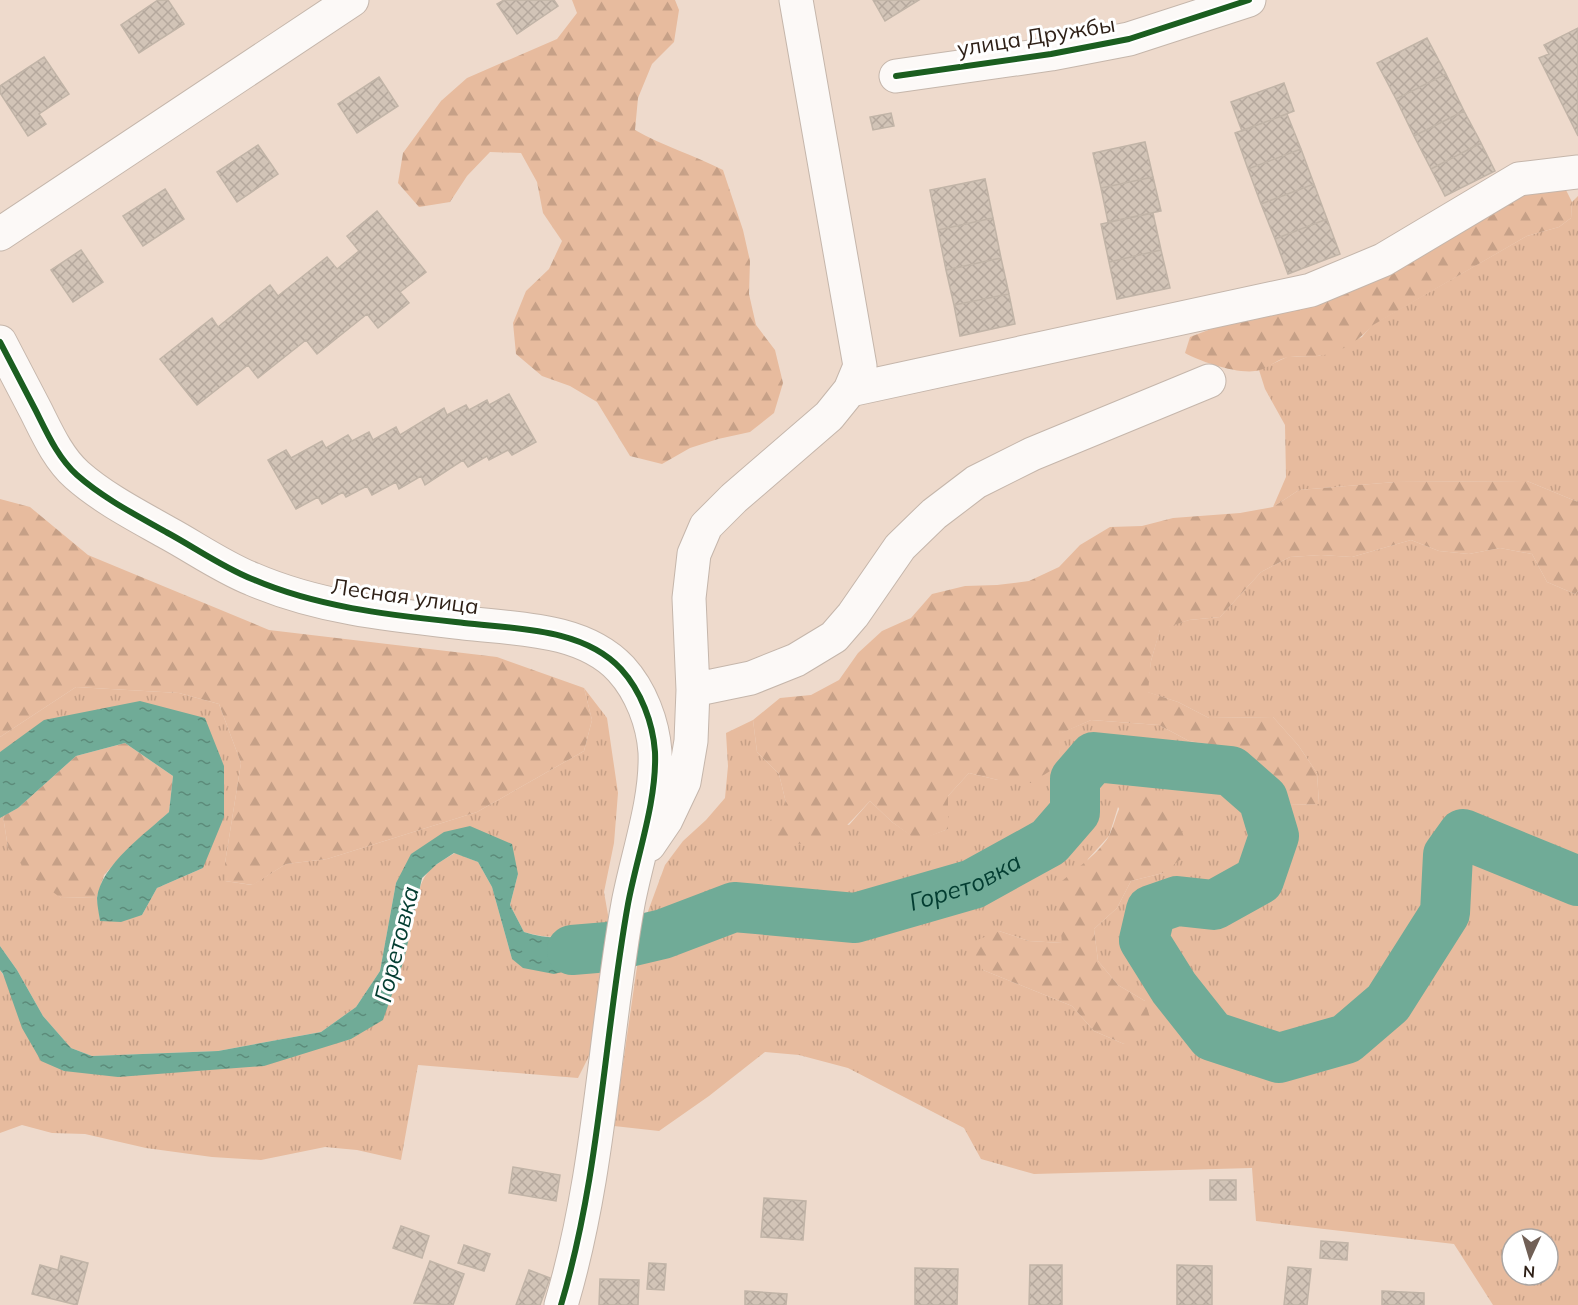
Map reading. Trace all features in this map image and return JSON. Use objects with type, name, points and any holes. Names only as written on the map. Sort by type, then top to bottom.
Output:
[{"type":"street","points":[[0,234],[352,0]]},
{"type":"street","points":[[636,867],[666,820],[684,782],[692,741],[693,690],[689,598],[694,554],[706,526],[734,498],[829,416],[849,390],[860,366],[796,0]]},
{"type":"street","name":"улица Дружбы","points":[[896,75],[1051,54],[1129,39],[1249,0]]},
{"type":"street","points":[[849,390],[1311,290],[1383,260],[1519,179],[1578,172]]},
{"type":"street","name":"Лесная улица","points":[[0,342],[56,450],[76,474],[122,507],[250,579],[306,598],[368,613],[536,632],[574,640],[602,651],[622,670],[640,695],[655,750],[654,777],[628,905],[583,1210],[571,1272],[561,1305]]},
{"type":"street","points":[[693,690],[751,678],[796,660],[834,637],[853,615],[900,547],[934,514],[976,482],[1032,454],[1209,381]]},
{"type":"green space","points":[[572,0],[675,0],[679,10],[674,42],[652,64],[638,98],[635,130],[723,170],[743,230],[750,261],[749,294],[756,325],[775,350],[783,383],[774,413],[750,432],[690,448],[662,464],[630,456],[597,402],[570,386],[542,376],[516,354],[513,323],[526,291],[549,269],[562,241],[543,213],[537,182],[521,153],[490,152],[467,176],[450,202],[419,207],[398,183],[403,153],[441,101],[467,78],[557,39],[577,13]]},
{"type":"green space","points":[[1565,188],[1572,202],[1571,218],[1559,227],[1527,236],[1373,325],[1341,350],[1325,355],[1286,358],[1264,369],[1252,371],[1222,367],[1185,353],[1190,337],[1211,329],[1316,303],[1529,193]]},
{"type":"green space","points":[[1578,196],[1578,502],[1527,481],[1395,482],[1299,490],[1273,507],[1286,477],[1285,425],[1265,389],[1259,370],[1287,357],[1319,356],[1362,337],[1372,325],[1527,236],[1559,227],[1571,218],[1572,202]]},
{"type":"green space","points":[[1527,481],[1578,502],[1578,591],[1575,594],[1547,582],[1532,554],[1500,548],[1469,554],[1439,551],[1411,540],[1352,557],[1321,555],[1290,557],[1261,572],[1220,617],[1189,620],[1160,630],[1151,661],[1148,692],[1178,702],[1209,718],[1273,717],[1298,745],[1317,773],[1319,804],[1288,805],[1250,756],[1219,746],[1189,741],[1159,725],[1091,720],[1062,733],[1058,766],[1031,783],[998,780],[969,773],[948,796],[948,829],[918,841],[892,822],[870,801],[846,826],[828,839],[818,842],[806,844],[789,842],[764,827],[786,803],[779,774],[757,752],[753,720],[780,698],[811,695],[839,680],[858,653],[882,631],[911,618],[932,594],[965,586],[1029,581],[1059,567],[1080,545],[1110,527],[1142,526],[1173,518],[1240,513],[1273,507],[1299,490],[1395,482]]},
{"type":"green space","points":[[0,499],[30,507],[88,555],[269,630],[497,657],[584,688],[592,720],[584,751],[477,812],[327,859],[286,864],[253,885],[225,881],[225,863],[241,763],[219,704],[179,693],[76,687],[0,737]]},
{"type":"green space","points":[[1411,540],[1439,551],[1469,554],[1500,548],[1532,554],[1547,582],[1575,594],[1578,591],[1578,1305],[1493,1305],[1454,1244],[1256,1221],[1252,1168],[1034,1174],[981,1159],[964,1128],[848,1068],[799,1055],[765,1052],[709,1096],[659,1131],[614,1126],[643,925],[665,865],[683,841],[725,798],[728,766],[726,733],[753,720],[757,752],[779,774],[786,803],[849,825],[870,801],[892,822],[918,840],[948,829],[948,796],[969,773],[998,780],[1058,766],[1061,733],[1091,720],[1159,725],[1189,741],[1219,746],[1250,756],[1288,805],[1319,804],[1317,773],[1298,745],[1273,717],[1209,718],[1178,702],[1147,692],[1151,661],[1160,629],[1189,620],[1220,617],[1261,572],[1290,557],[1321,555],[1352,557]],"holes":[[[1118,807],[1163,873],[1131,881],[1117,908],[1094,929],[1098,961],[1118,985],[1145,1001],[1124,1044],[1094,1031],[1072,1006],[983,970],[999,931],[1029,941],[1062,943],[1088,859],[1109,836]]]},
{"type":"green space","points":[[76,687],[179,693],[219,704],[241,763],[225,863],[225,881],[252,885],[286,864],[327,859],[477,812],[584,751],[592,720],[584,688],[607,718],[618,793],[614,843],[604,892],[611,932],[556,937],[524,932],[510,905],[518,874],[470,826],[396,883],[380,971],[356,1007],[321,1032],[218,1051],[92,1056],[71,1048],[43,1016],[17,970],[0,946],[0,818],[3,816],[8,848],[61,898],[97,897],[100,921],[142,915],[157,888],[203,868],[205,718],[0,752],[0,737]]},
{"type":"green space","points":[[125,743],[173,776],[169,812],[130,847],[104,875],[97,897],[61,898],[31,876],[8,848],[3,816],[18,808],[76,756]]},
{"type":"green space","points":[[1128,795],[1158,796],[1179,822],[1189,853],[1163,873],[1131,881],[1117,908],[1094,929],[1098,961],[1118,985],[1145,1001],[1154,1031],[1124,1044],[1094,1031],[1072,1006],[983,970],[968,944],[999,931],[1029,941],[1062,943],[1059,912],[1062,881],[1101,847],[1110,834],[1119,810]]},
{"type":"green space","points":[[455,853],[478,862],[492,887],[512,959],[605,961],[590,1054],[578,1078],[418,1065],[401,1160],[357,1150],[325,1147],[261,1160],[212,1157],[146,1148],[85,1134],[52,1133],[22,1125],[0,1133],[0,970],[64,1071],[351,1039],[423,880],[435,865]]},
{"type":"water","points":[[140,701],[205,718],[224,766],[224,817],[203,868],[157,888],[142,915],[121,922],[100,921],[97,898],[100,886],[115,862],[126,850],[169,812],[173,776],[125,743],[76,756],[18,808],[0,818],[0,752],[44,720]]},
{"type":"water","points":[[470,826],[512,844],[518,874],[510,905],[524,932],[556,937],[611,932],[605,961],[554,974],[523,968],[512,959],[492,887],[478,862],[454,853],[422,878],[404,960],[383,1020],[351,1039],[264,1066],[118,1077],[64,1071],[41,1061],[22,1028],[0,970],[0,946],[17,970],[43,1016],[71,1048],[92,1056],[218,1051],[321,1032],[356,1007],[380,971],[396,883],[411,854],[444,832]]},
{"type":"building","points":[[158,0],[168,0],[184,24],[139,53],[121,25]]},
{"type":"building","points":[[504,0],[554,0],[558,6],[517,34],[497,4]]},
{"type":"building","points":[[873,0],[919,0],[885,21]]},
{"type":"building","points":[[1578,28],[1578,136],[1539,58],[1549,54],[1544,45]]},
{"type":"building","points":[[1427,38],[1446,74],[1396,99],[1377,63]]},
{"type":"building","points":[[44,57],[69,94],[39,114],[46,124],[28,136],[0,93],[0,86]]},
{"type":"building","points":[[1446,74],[1464,111],[1414,136],[1396,99]]},
{"type":"building","points":[[379,77],[398,106],[357,133],[338,104]]},
{"type":"building","points":[[1284,83],[1294,111],[1242,131],[1231,102]]},
{"type":"building","points":[[1464,111],[1481,143],[1431,169],[1414,136]]},
{"type":"building","points":[[891,113],[894,126],[873,130],[870,117]]},
{"type":"building","points":[[1287,114],[1301,149],[1248,169],[1235,133]]},
{"type":"building","points":[[1145,142],[1153,177],[1101,188],[1093,153]]},
{"type":"building","points":[[1481,143],[1495,171],[1445,196],[1431,169]]},
{"type":"building","points":[[258,145],[278,174],[237,202],[217,172]]},
{"type":"building","points":[[1301,149],[1314,184],[1261,204],[1248,169]]},
{"type":"building","points":[[1153,177],[1161,211],[1108,222],[1101,188]]},
{"type":"building","points":[[985,179],[993,218],[938,230],[930,190]]},
{"type":"building","points":[[1314,184],[1327,219],[1275,239],[1261,204]]},
{"type":"building","points":[[165,189],[184,219],[143,246],[123,216]]},
{"type":"building","points":[[377,211],[426,272],[400,292],[409,303],[378,328],[367,314],[317,354],[306,340],[258,378],[248,365],[197,405],[160,359],[212,318],[218,327],[270,285],[278,296],[327,257],[337,269],[359,251],[347,236]]},
{"type":"building","points":[[1153,213],[1161,250],[1109,262],[1101,224]]},
{"type":"building","points":[[993,218],[1001,258],[946,270],[938,230]]},
{"type":"building","points":[[1327,219],[1340,254],[1288,274],[1275,239]]},
{"type":"building","points":[[81,250],[103,282],[73,302],[51,270]]},
{"type":"building","points":[[1161,250],[1170,288],[1117,299],[1109,262]]},
{"type":"building","points":[[1001,258],[1009,294],[954,305],[946,270]]},
{"type":"building","points":[[1009,294],[1015,324],[960,336],[954,305]]},
{"type":"building","points":[[509,394],[536,442],[512,455],[508,450],[489,460],[487,456],[468,467],[463,460],[425,485],[421,476],[399,489],[396,482],[372,495],[367,486],[346,497],[343,492],[322,504],[318,497],[296,509],[268,460],[286,450],[291,458],[322,441],[326,448],[348,435],[352,441],[369,432],[373,440],[396,427],[400,435],[444,408],[447,415],[466,405],[469,410],[487,400],[489,405]]},
{"type":"building","points":[[513,1167],[560,1175],[556,1201],[509,1193]]},
{"type":"building","points":[[1210,1180],[1236,1180],[1236,1200],[1210,1200]]},
{"type":"building","points":[[764,1198],[806,1201],[803,1240],[761,1237]]},
{"type":"building","points":[[401,1226],[429,1236],[422,1258],[393,1248]]},
{"type":"building","points":[[1321,1241],[1348,1243],[1347,1260],[1320,1258]]},
{"type":"building","points":[[464,1245],[490,1254],[484,1271],[458,1263]]},
{"type":"building","points":[[61,1256],[88,1263],[77,1305],[32,1294],[40,1265],[58,1270]]},
{"type":"building","points":[[430,1261],[464,1274],[453,1305],[414,1303]]},
{"type":"building","points":[[649,1263],[666,1264],[664,1290],[647,1289]]},
{"type":"building","points":[[1030,1265],[1062,1265],[1062,1305],[1029,1305]]},
{"type":"building","points":[[1177,1265],[1212,1266],[1212,1305],[1177,1305]]},
{"type":"building","points":[[1288,1267],[1311,1269],[1307,1305],[1284,1305]]},
{"type":"building","points":[[915,1268],[958,1269],[957,1305],[915,1305]]},
{"type":"building","points":[[529,1270],[550,1278],[540,1305],[516,1305]]},
{"type":"building","points":[[600,1279],[639,1280],[638,1305],[599,1305]]},
{"type":"building","points":[[745,1291],[787,1294],[786,1305],[745,1305]]},
{"type":"building","points":[[1382,1291],[1424,1293],[1424,1305],[1382,1305]]},
{"type":"waterway","name":"Горетовка","points":[[572,950],[608,947],[663,934],[734,907],[855,918],[973,884],[1049,842],[1075,812],[1075,779],[1094,757],[1231,771],[1263,799],[1274,836],[1259,880],[1214,905],[1177,901],[1151,910],[1144,940],[1174,988],[1212,1036],[1279,1058],[1346,1039],[1388,1003],[1445,913],[1448,855],[1463,834],[1578,881]]},
{"type":"cycle path","points":[[896,76],[1051,54],[1129,39],[1249,0]]},
{"type":"cycle path","points":[[0,342],[49,436],[70,468],[109,499],[219,563],[277,589],[329,604],[410,617],[527,629],[568,638],[588,645],[605,655],[621,669],[640,697],[649,719],[654,741],[653,790],[628,904],[585,1206],[561,1305]]}]
